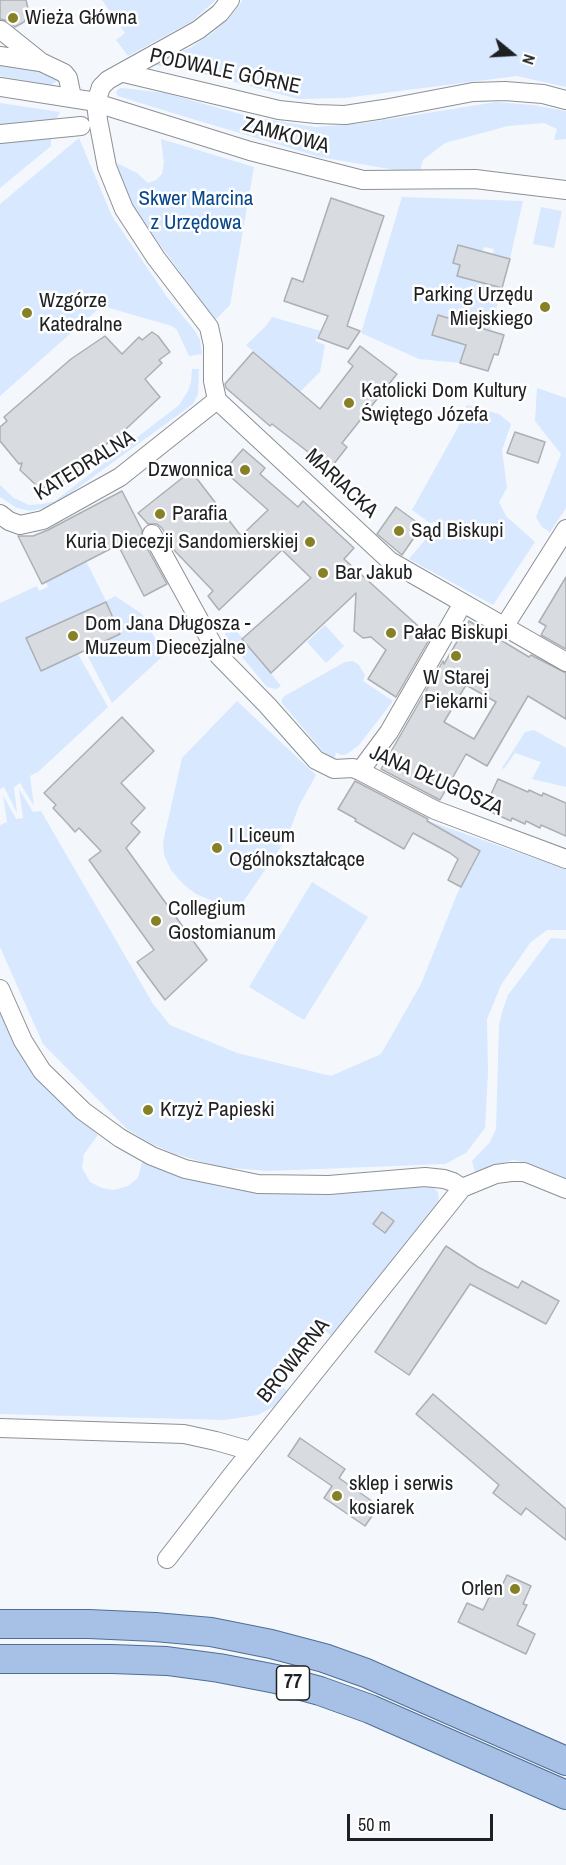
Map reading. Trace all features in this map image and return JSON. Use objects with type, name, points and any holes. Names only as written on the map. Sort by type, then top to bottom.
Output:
[{"type":"main road","name":"77","points":[[0,1624],[100,1624],[155,1627],[211,1632],[271,1644],[324,1658],[375,1677],[566,1761]]},
{"type":"main road","name":"77","points":[[0,1659],[167,1661],[276,1679],[320,1691],[370,1709],[566,1795]]},
{"type":"street","points":[[217,400],[213,381],[213,345],[209,327],[156,258],[124,209],[107,167],[96,103],[101,87],[108,80],[198,30],[220,13],[230,0]]},
{"type":"street","points":[[1,30],[41,62],[64,73],[68,78],[72,97]]},
{"type":"street","points":[[0,56],[41,62]]},
{"type":"street","name":"PODWALE GÓRNE","points":[[124,73],[279,110],[316,114],[384,110],[473,92],[514,91],[543,94],[566,100]]},
{"type":"street","name":"ZAMKOWA","points":[[0,87],[72,97],[96,103],[250,151],[363,180],[475,179],[566,190]]},
{"type":"street","points":[[0,134],[81,126]]},
{"type":"street","name":"KATEDRALNA","points":[[0,514],[20,525],[43,520],[120,477],[217,400]]},
{"type":"street","name":"MARIACKA","points":[[217,400],[390,561],[566,662]]},
{"type":"street","points":[[504,627],[566,529]]},
{"type":"street","name":"JANA DŁUGOSZA","points":[[152,534],[219,656],[316,760],[334,769],[353,768],[435,810],[566,859]]},
{"type":"street","points":[[360,771],[388,732],[463,603]]},
{"type":"street","points":[[0,989],[23,1041],[42,1071],[83,1111],[120,1138],[152,1156],[185,1169],[258,1184],[329,1185],[425,1177],[444,1179],[462,1188]]},
{"type":"street","name":"BROWARNA","points":[[167,1559],[250,1451],[462,1188],[496,1174],[511,1172],[533,1175],[566,1189]]},
{"type":"street","points":[[0,1428],[184,1434],[250,1451]]},
{"type":"green space","points":[[102,0],[216,0],[191,22],[128,56],[116,40],[125,33]]},
{"type":"green space","points":[[243,0],[566,0],[566,87],[517,76],[345,98],[298,99],[185,69],[154,65],[154,61],[190,48],[211,34],[228,19]]},
{"type":"green space","points":[[0,62],[24,64],[56,78],[57,81],[51,85],[0,76]]},
{"type":"green space","points":[[118,89],[165,93],[251,117],[316,127],[365,123],[496,102],[533,105],[566,111],[566,139],[554,140],[557,129],[544,123],[508,126],[445,143],[423,160],[420,171],[395,170],[320,157],[176,114],[118,96],[116,93]]},
{"type":"green space","points":[[0,103],[60,112],[57,118],[50,123],[0,131]]},
{"type":"green space","points":[[51,134],[51,146],[0,188],[0,139]]},
{"type":"green space","points":[[79,138],[112,216],[167,297],[195,331],[200,340],[202,354],[189,356],[177,330],[172,326],[106,307],[97,310],[0,396],[0,204]]},
{"type":"green space","name":"Skwer Marcina z Urzędowa","points":[[161,139],[254,167],[230,305],[215,320],[136,212],[119,173],[117,163],[137,173],[148,183],[156,180],[162,174],[164,163]]},
{"type":"green space","points":[[402,197],[523,201],[510,259],[493,254],[494,249],[484,247],[482,252],[453,263],[460,265],[457,276],[502,288],[490,331],[438,315],[433,335],[466,345],[460,363],[419,359],[361,333]]},
{"type":"green space","points":[[541,207],[562,211],[554,248],[533,244]]},
{"type":"green space","points":[[272,317],[321,331],[315,341],[325,345],[320,372],[300,392],[246,345]]},
{"type":"green space","points":[[192,369],[199,369],[198,394],[193,404],[53,506],[30,511],[17,508],[0,497],[0,485],[14,498],[29,505],[55,501],[179,405],[188,391]]},
{"type":"green space","points":[[537,388],[566,398],[566,508],[550,532],[542,527],[536,517],[561,454],[535,421]]},
{"type":"green space","points":[[467,405],[499,414],[511,424],[502,450],[507,488],[499,502],[506,516],[535,542],[493,605],[409,559],[441,521],[430,523],[412,510],[457,429]]},
{"type":"green space","points":[[86,561],[106,601],[115,596],[142,614],[164,655],[112,703],[85,651],[120,634],[106,602],[27,638],[41,671],[78,654],[108,707],[38,772],[30,776],[34,806],[20,783],[14,787],[17,813],[4,787],[0,789],[0,603],[37,586],[39,591],[48,587],[46,582]]},
{"type":"green space","points":[[232,625],[281,686],[276,689],[267,687],[227,639],[225,634],[227,628]]},
{"type":"green space","points":[[325,625],[344,646],[326,663],[307,642]]},
{"type":"green space","points":[[353,661],[359,665],[365,675],[363,681],[393,701],[359,745],[347,754],[341,755],[335,752],[333,759],[324,753],[281,702],[288,694],[345,662]]},
{"type":"green space","points":[[237,701],[316,775],[299,806],[287,838],[243,902],[236,906],[226,906],[196,894],[183,884],[171,870],[164,855],[163,842],[182,758]]},
{"type":"green space","points":[[534,730],[566,748],[566,787],[532,779],[541,762],[515,753],[504,769],[502,768],[525,732]]},
{"type":"green space","points":[[19,789],[33,812],[41,811],[153,1004],[170,1025],[237,1053],[331,1076],[381,1054],[421,984],[457,894],[480,851],[428,821],[566,869],[566,930],[547,930],[530,943],[501,985],[487,1019],[488,1073],[485,1128],[466,1153],[445,1164],[268,1171],[220,1167],[175,1154],[127,1129],[43,1044],[0,947],[0,825],[7,822],[3,795],[16,819],[23,818]]},
{"type":"green space","points":[[312,882],[368,917],[304,1020],[249,987]]},
{"type":"green space","points":[[551,938],[566,939],[566,1179],[529,1163],[513,1160],[475,1172],[472,1161],[490,1142],[496,1129],[499,1025],[503,1009],[508,995]]},
{"type":"green space","points":[[0,1011],[66,1107],[98,1135],[84,1154],[82,1168],[90,1182],[102,1188],[114,1190],[128,1186],[138,1178],[142,1162],[226,1188],[326,1192],[422,1185],[432,1187],[438,1192],[439,1201],[332,1336],[319,1326],[276,1381],[288,1392],[273,1407],[258,1415],[224,1420],[0,1414]]},
{"type":"building","name":"Wieża Główna","points":[[0,0],[26,0],[29,13],[24,22],[15,27],[8,21],[0,19]]},
{"type":"building","points":[[331,198],[384,216],[347,326],[360,331],[348,349],[318,338],[328,316],[284,301],[292,278],[303,282]]},
{"type":"building","points":[[458,245],[510,259],[502,288],[457,276],[460,265],[453,263]]},
{"type":"building","points":[[438,315],[504,335],[498,355],[494,354],[488,371],[460,363],[466,345],[432,335]]},
{"type":"building","points":[[152,332],[170,352],[159,360],[162,363],[145,379],[160,397],[111,443],[110,441],[56,488],[53,485],[42,488],[37,486],[20,470],[22,463],[19,464],[0,441],[0,427],[7,421],[4,417],[71,359],[105,336],[122,354],[139,337],[142,340]]},
{"type":"building","points":[[360,346],[397,374],[342,443],[347,447],[330,469],[272,424],[270,426],[226,388],[225,384],[253,352],[320,409],[353,366],[348,362]]},
{"type":"building","points":[[515,432],[545,442],[538,463],[507,453]]},
{"type":"building","points":[[243,449],[265,468],[260,474],[298,507],[303,501],[354,548],[344,559],[430,638],[396,697],[368,679],[386,650],[371,637],[363,638],[354,631],[356,593],[271,673],[242,639],[311,578],[282,550],[219,610],[208,596],[213,591],[174,550],[162,528],[157,524],[148,524],[138,513],[191,471],[241,536],[268,510],[224,471]]},
{"type":"building","points":[[122,491],[142,530],[142,539],[167,584],[144,596],[118,545],[42,584],[18,536],[33,536],[48,530]]},
{"type":"building","name":"Sąd Biskupi","points":[[396,507],[422,526],[402,555],[377,534]]},
{"type":"building","points":[[566,577],[566,649],[541,635],[546,626],[539,622]]},
{"type":"building","name":"Dom Jana Długosza - Muzeum Diecezjalne","points":[[106,602],[120,634],[41,671],[26,638]]},
{"type":"building","points":[[469,621],[529,657],[531,655],[566,673],[566,719],[528,696],[487,766],[466,754],[440,800],[381,769],[443,661],[444,664]],"holes":[[[466,685],[496,702],[474,739],[444,722]]]},
{"type":"building","points":[[122,717],[154,751],[121,783],[145,808],[131,823],[140,832],[126,848],[207,960],[165,1000],[137,962],[154,950],[89,860],[101,851],[79,828],[75,832],[53,808],[56,805],[44,793]]},
{"type":"building","points":[[498,779],[528,792],[529,790],[542,796],[543,793],[566,803],[566,836],[541,825],[540,828],[526,821],[525,824],[512,818],[511,821],[484,809]]},
{"type":"building","points":[[355,781],[428,819],[427,821],[480,851],[461,887],[448,880],[458,859],[450,853],[413,833],[404,849],[338,809]]},
{"type":"building","points":[[382,1212],[394,1221],[385,1233],[373,1224]]},
{"type":"building","points":[[446,1246],[478,1267],[518,1288],[522,1281],[559,1301],[546,1324],[470,1284],[409,1375],[375,1352]]},
{"type":"building","points":[[433,1394],[566,1509],[566,1540],[526,1508],[521,1515],[493,1493],[499,1485],[416,1414]]},
{"type":"building","points":[[300,1438],[345,1469],[339,1478],[379,1506],[365,1526],[324,1498],[332,1486],[288,1456]]},
{"type":"building","points":[[507,1575],[531,1586],[523,1604],[527,1605],[517,1625],[535,1634],[526,1654],[458,1622],[467,1603],[483,1610],[493,1589],[499,1592]]},
{"type":"place","name":"Wieża Główna","points":[[13,18]]},
{"type":"place","name":"Parking Urzędu Miejskiego","points":[[545,307]]},
{"type":"place","name":"Wzgórze Katedralne","points":[[27,313]]},
{"type":"place","name":"Katolicki Dom Kultury Świętego Józefa","points":[[349,403]]},
{"type":"place","name":"Dzwonnica","points":[[245,470]]},
{"type":"place","name":"Parafia","points":[[160,514]]},
{"type":"place","name":"Sąd Biskupi","points":[[399,531]]},
{"type":"place","name":"Kuria Diecezji Sandomierskiej","points":[[310,542]]},
{"type":"place","name":"Bar Jakub","points":[[323,573]]},
{"type":"place","name":"Pałac Biskupi","points":[[391,633]]},
{"type":"place","name":"Dom Jana Długosza - Muzeum Diecezjalne","points":[[73,636]]},
{"type":"place","name":"W Starej Piekarni","points":[[456,656]]},
{"type":"place","name":"I Liceum Ogólnokształcące","points":[[217,848]]},
{"type":"place","name":"Collegium Gostomianum","points":[[156,921]]},
{"type":"place","name":"Krzyż Papieski","points":[[148,1110]]},
{"type":"place","name":"sklep i serwis kosiarek","points":[[337,1496]]},
{"type":"place","name":"Orlen","points":[[515,1589]]}]
